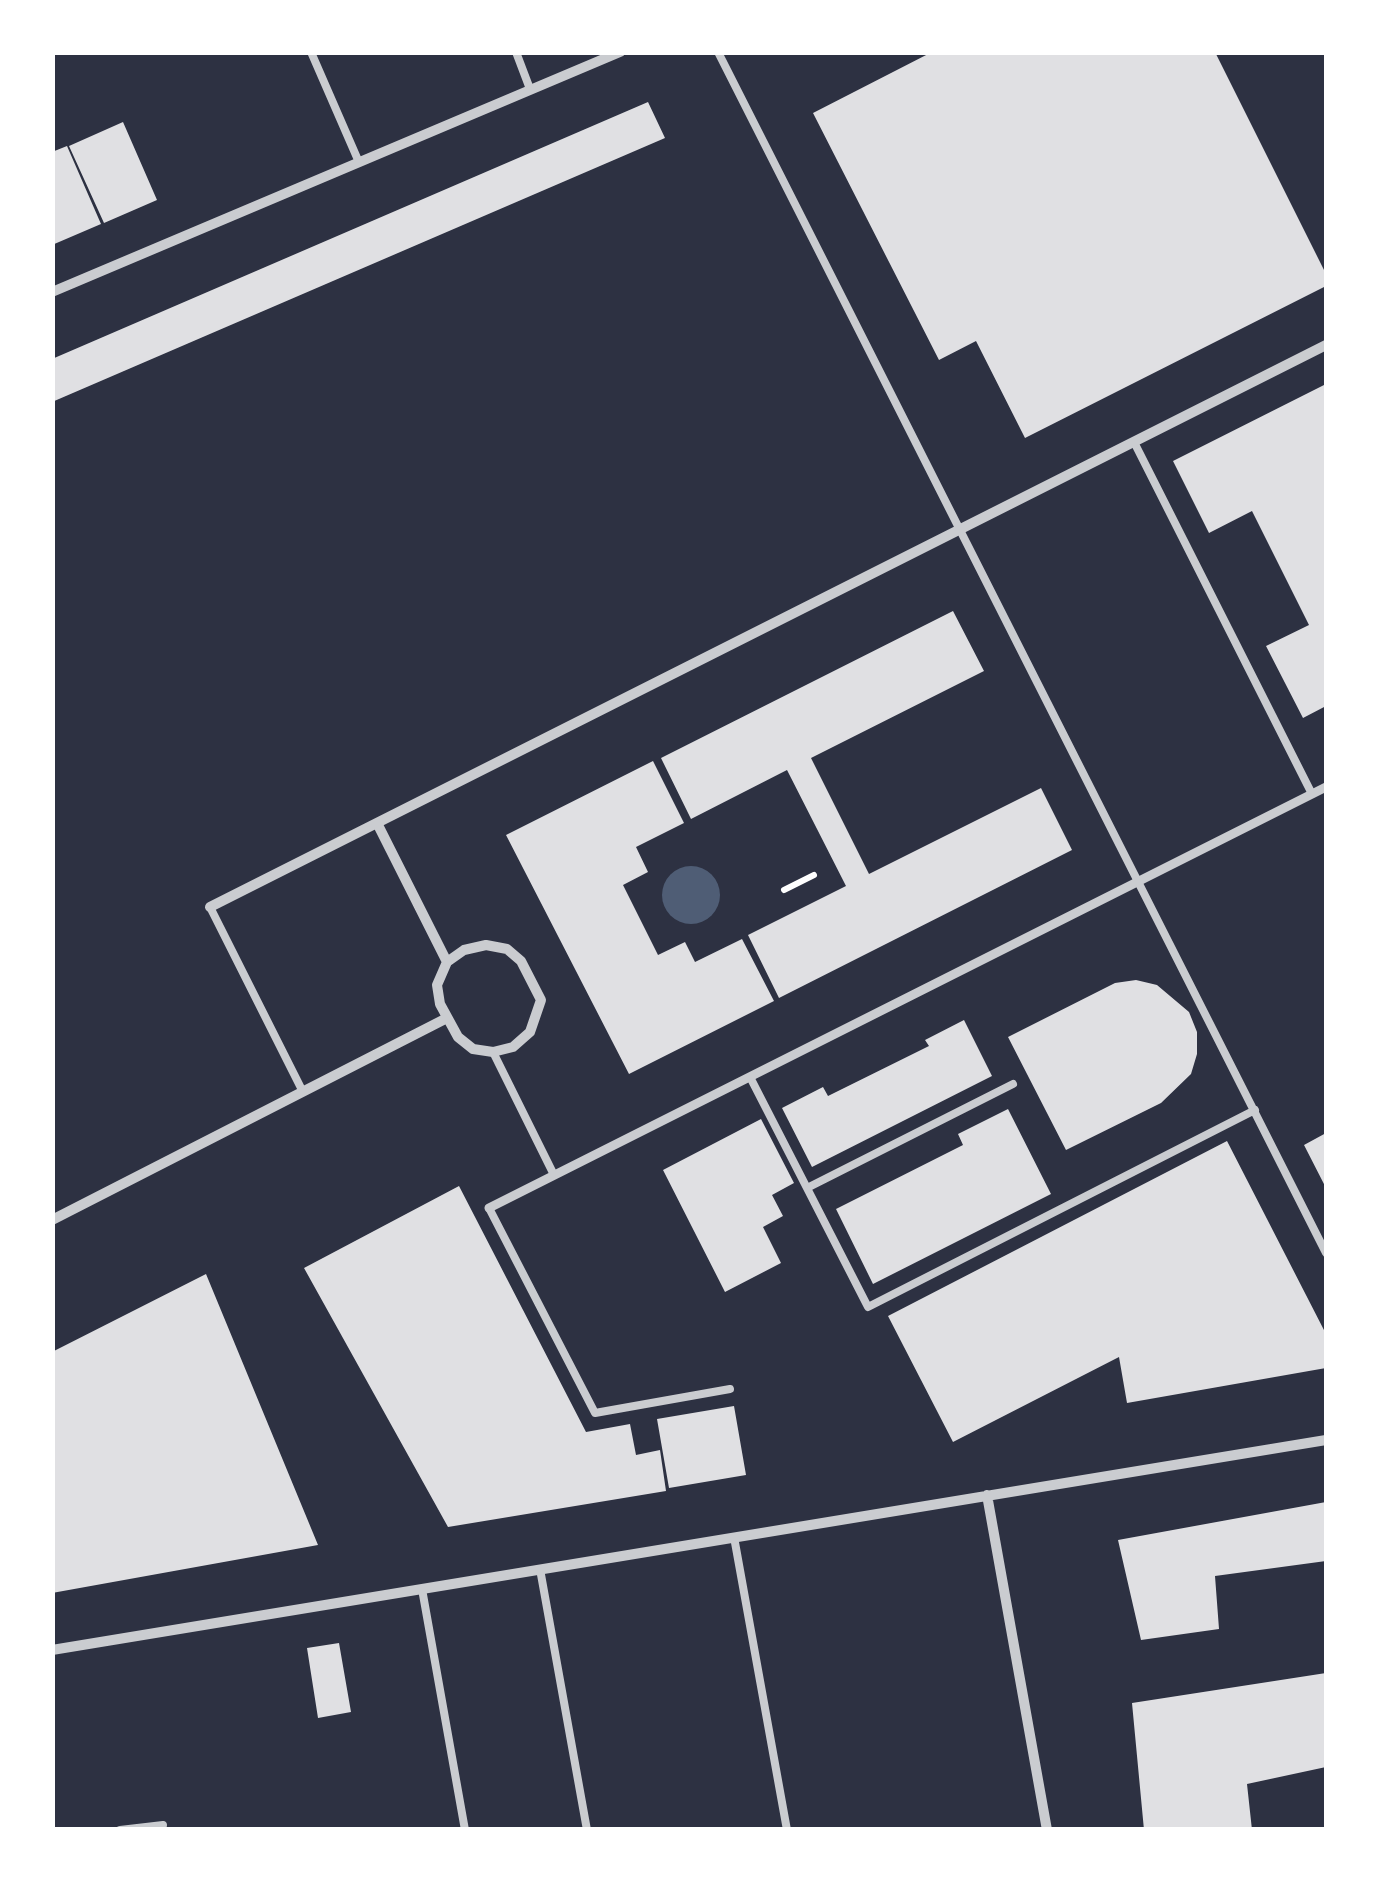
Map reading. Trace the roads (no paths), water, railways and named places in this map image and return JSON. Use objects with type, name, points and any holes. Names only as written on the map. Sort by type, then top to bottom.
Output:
[{"type":"street","points":[[52,292],[620,52]]},
{"type":"street","points":[[210,907],[1326,345]]},
{"type":"street","points":[[489,1208],[1326,786]]},
{"type":"street","points":[[376,824],[447,962]]},
{"type":"street","points":[[486,945],[506,949],[521,962],[540,1000],[539,1016],[530,1032],[512,1046],[493,1052],[473,1049],[458,1037],[437,985],[447,962],[464,950],[486,945]]},
{"type":"street","points":[[52,1220],[448,1018]]},
{"type":"street","points":[[52,1650],[1326,1440]]},
{"type":"street","points":[[987,1495],[1047,1830]]},
{"type":"lane","points":[[311,52],[358,160]]},
{"type":"lane","points":[[516,52],[530,90]]},
{"type":"lane","points":[[718,52],[1326,1253]]},
{"type":"lane","points":[[1134,442],[1312,794]]},
{"type":"lane","points":[[210,907],[303,1092]]},
{"type":"lane","points":[[493,1052],[554,1175]]},
{"type":"lane","points":[[750,1077],[868,1307],[1255,1110]]},
{"type":"lane","points":[[806,1188],[1013,1084]]},
{"type":"lane","points":[[489,1208],[595,1413],[730,1389]]},
{"type":"lane","points":[[734,1537],[788,1830]]},
{"type":"lane","points":[[540,1569],[586,1830]]},
{"type":"lane","points":[[422,1588],[466,1830]]},
{"type":"lane","points":[[120,1830],[163,1825]]},
{"type":"water","points":[[691,866],[711,875],[720,895],[711,915],[691,924],[671,915],[662,895],[671,875]]}]
